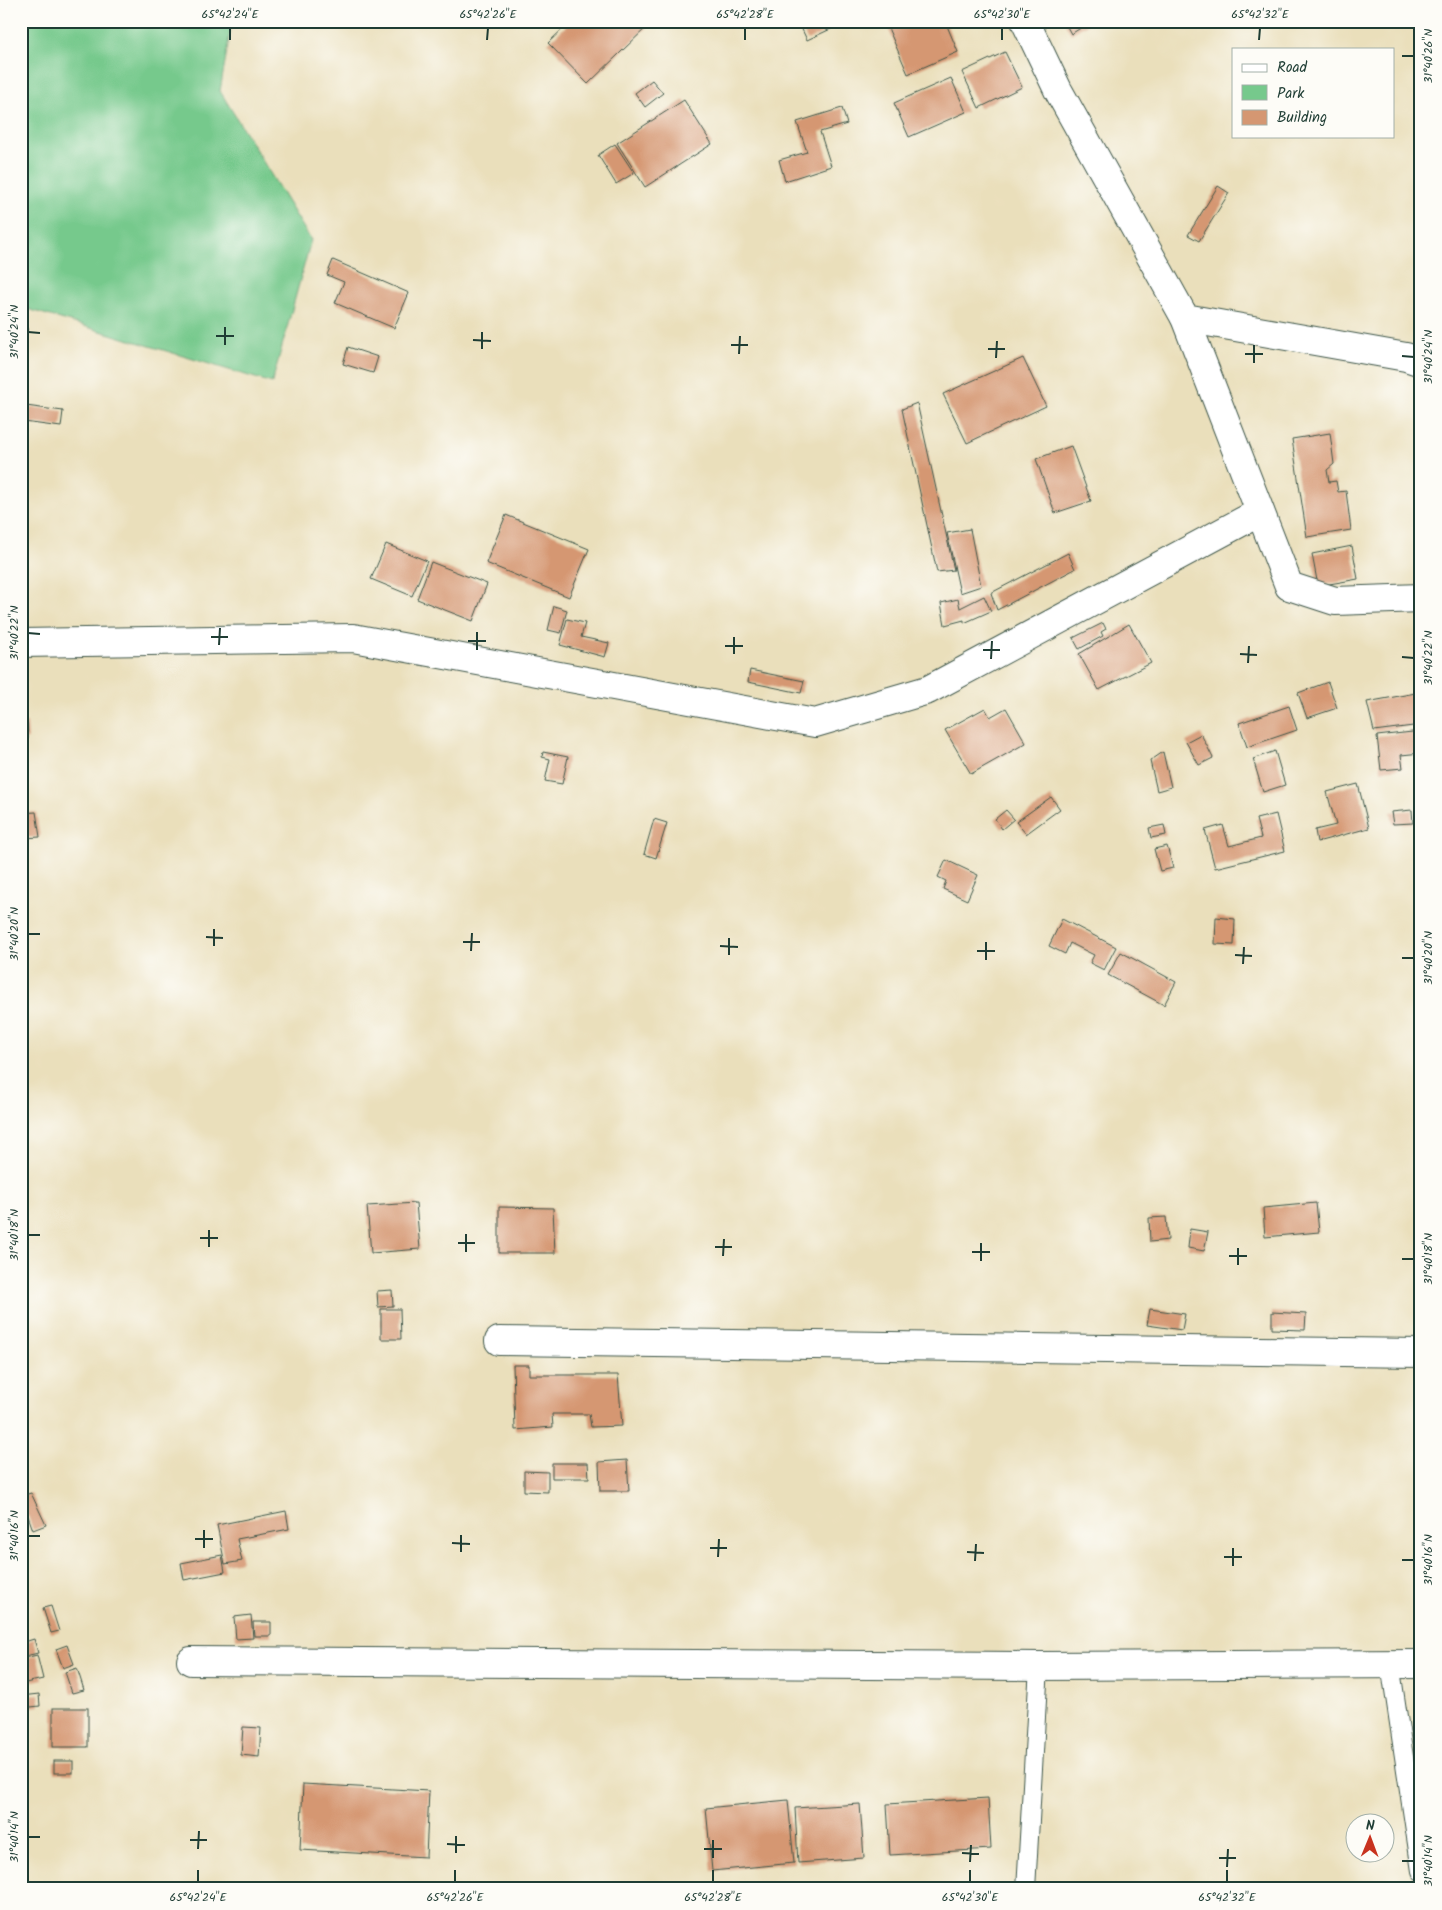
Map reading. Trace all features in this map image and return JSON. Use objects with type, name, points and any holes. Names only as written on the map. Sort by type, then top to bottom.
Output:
[{"type":"street","points":[[1025,21],[1058,90],[1185,318],[1289,586],[1335,601],[1421,598]]},
{"type":"street","points":[[1185,318],[1406,357],[1421,362]]},
{"type":"street","points":[[21,644],[353,638],[815,723],[928,690],[1260,512]]},
{"type":"street","points":[[499,1341],[1421,1353]]},
{"type":"street","points":[[191,1661],[1039,1666],[1421,1664]]},
{"type":"lane","points":[[1390,1663],[1421,1871]]},
{"type":"lane","points":[[1026,1889],[1039,1666]]},
{"type":"green space","points":[[21,21],[232,21],[220,91],[311,240],[272,383],[21,307]]},
{"type":"building","points":[[571,21],[653,21],[588,84],[548,43]]},
{"type":"building","points":[[798,21],[848,21],[807,40]]},
{"type":"building","points":[[885,21],[945,21],[958,52],[908,74]]},
{"type":"building","points":[[1064,21],[1092,21],[1071,34]]},
{"type":"building","points":[[1005,52],[1022,87],[979,108],[962,72]]},
{"type":"building","points":[[951,78],[966,112],[909,137],[894,103]]},
{"type":"building","points":[[652,80],[663,93],[645,107],[635,93]]},
{"type":"building","points":[[684,100],[712,144],[645,187],[617,143]]},
{"type":"building","points":[[842,108],[847,124],[820,132],[831,166],[785,181],[779,160],[807,152],[797,122]]},
{"type":"building","points":[[615,144],[634,173],[616,184],[598,155]]},
{"type":"building","points":[[1218,186],[1229,193],[1199,241],[1188,235]]},
{"type":"building","points":[[333,260],[409,293],[394,328],[335,303],[344,282],[327,275]]},
{"type":"building","points":[[21,326],[28,328],[22,347],[21,347]]},
{"type":"building","points":[[348,347],[378,357],[373,373],[343,364]]},
{"type":"building","points":[[1023,358],[1046,406],[967,443],[943,394]]},
{"type":"building","points":[[917,403],[954,570],[937,572],[902,409]]},
{"type":"building","points":[[26,406],[63,411],[61,427],[24,422]]},
{"type":"building","points":[[1330,433],[1334,464],[1327,470],[1329,482],[1336,481],[1338,492],[1346,491],[1351,530],[1307,537],[1292,439]]},
{"type":"building","points":[[1071,446],[1091,501],[1055,513],[1036,459]]},
{"type":"building","points":[[506,515],[589,549],[569,597],[486,563]]},
{"type":"building","points":[[970,529],[981,586],[960,593],[947,533]]},
{"type":"building","points":[[386,544],[427,561],[412,596],[371,579]]},
{"type":"building","points":[[1352,546],[1358,579],[1318,586],[1312,554]]},
{"type":"building","points":[[1068,553],[1075,569],[997,610],[991,593]]},
{"type":"building","points":[[431,562],[487,584],[473,621],[417,599]]},
{"type":"building","points":[[984,596],[991,611],[964,623],[964,620],[945,625],[941,603],[958,599],[960,608]]},
{"type":"building","points":[[554,606],[567,610],[561,633],[548,630]]},
{"type":"building","points":[[567,619],[585,623],[581,637],[609,643],[605,657],[560,645]]},
{"type":"building","points":[[1103,623],[1106,629],[1101,632],[1103,636],[1079,649],[1073,638]]},
{"type":"building","points":[[1129,624],[1151,663],[1099,690],[1079,654]]},
{"type":"building","points":[[750,670],[804,681],[801,693],[748,682]]},
{"type":"building","points":[[1328,682],[1337,708],[1307,718],[1298,693]]},
{"type":"building","points":[[1421,692],[1421,725],[1374,731],[1367,702]]},
{"type":"building","points":[[1289,706],[1297,730],[1247,747],[1239,723]]},
{"type":"building","points":[[985,708],[990,717],[1006,708],[1026,743],[971,774],[945,730]]},
{"type":"building","points":[[27,723],[28,739],[21,740],[21,724]]},
{"type":"building","points":[[1421,731],[1421,753],[1401,755],[1403,768],[1381,770],[1377,736]]},
{"type":"building","points":[[1201,734],[1213,758],[1199,765],[1186,742]]},
{"type":"building","points":[[1275,751],[1285,785],[1263,792],[1253,759]]},
{"type":"building","points":[[543,752],[568,757],[562,784],[545,781],[550,759],[542,757]]},
{"type":"building","points":[[1163,752],[1171,787],[1157,791],[1150,761]]},
{"type":"building","points":[[1358,784],[1369,828],[1317,842],[1315,830],[1336,825],[1327,792]]},
{"type":"building","points":[[1051,797],[1060,809],[1026,834],[1016,822]]},
{"type":"building","points":[[1006,810],[1014,819],[1002,829],[995,819]]},
{"type":"building","points":[[1412,810],[1413,823],[1393,824],[1391,812]]},
{"type":"building","points":[[36,812],[40,837],[24,838],[21,813]]},
{"type":"building","points":[[1276,814],[1285,851],[1215,868],[1205,830],[1223,825],[1229,846],[1261,838],[1256,819]]},
{"type":"building","points":[[654,819],[667,823],[656,858],[644,854]]},
{"type":"building","points":[[1164,825],[1166,835],[1151,838],[1149,828]]},
{"type":"building","points":[[1167,846],[1173,868],[1160,871],[1154,849]]},
{"type":"building","points":[[946,860],[978,875],[967,900],[943,889],[946,881],[938,877]]},
{"type":"building","points":[[1216,917],[1235,919],[1234,945],[1215,944]]},
{"type":"building","points":[[1062,919],[1116,947],[1104,970],[1090,963],[1094,955],[1070,943],[1065,954],[1049,946]]},
{"type":"building","points":[[1121,952],[1176,982],[1164,1005],[1108,975]]},
{"type":"building","points":[[416,1203],[420,1249],[371,1253],[367,1206]]},
{"type":"building","points":[[1316,1203],[1319,1232],[1265,1237],[1263,1208]]},
{"type":"building","points":[[499,1207],[553,1208],[555,1253],[499,1253]]},
{"type":"building","points":[[1166,1217],[1168,1240],[1150,1242],[1149,1218]]},
{"type":"building","points":[[1190,1229],[1208,1232],[1204,1251],[1188,1248]]},
{"type":"building","points":[[392,1290],[393,1306],[378,1307],[377,1291]]},
{"type":"building","points":[[381,1309],[400,1309],[401,1339],[381,1339]]},
{"type":"building","points":[[1150,1309],[1185,1314],[1182,1330],[1147,1325]]},
{"type":"building","points":[[1272,1312],[1306,1314],[1305,1330],[1272,1329]]},
{"type":"building","points":[[513,1365],[529,1365],[529,1375],[618,1375],[622,1426],[591,1427],[589,1414],[552,1414],[553,1427],[515,1430]]},
{"type":"building","points":[[627,1460],[629,1491],[600,1491],[599,1462]]},
{"type":"building","points":[[552,1463],[588,1463],[589,1478],[552,1478]]},
{"type":"building","points":[[524,1471],[548,1472],[548,1492],[524,1491]]},
{"type":"building","points":[[31,1493],[46,1525],[33,1530],[28,1516],[21,1518],[21,1496]]},
{"type":"building","points":[[286,1511],[289,1529],[237,1539],[242,1561],[225,1564],[217,1525]]},
{"type":"building","points":[[222,1555],[225,1572],[184,1580],[181,1563]]},
{"type":"building","points":[[51,1606],[59,1631],[51,1633],[43,1608]]},
{"type":"building","points":[[251,1615],[253,1638],[236,1639],[234,1617]]},
{"type":"building","points":[[253,1622],[271,1622],[271,1636],[254,1636]]},
{"type":"building","points":[[34,1639],[38,1653],[21,1657],[21,1643]]},
{"type":"building","points":[[67,1645],[74,1664],[63,1668],[56,1649]]},
{"type":"building","points":[[37,1655],[43,1679],[21,1684],[21,1659]]},
{"type":"building","points":[[77,1668],[84,1690],[72,1693],[65,1672]]},
{"type":"building","points":[[39,1694],[40,1706],[21,1708],[21,1696]]},
{"type":"building","points":[[53,1708],[88,1708],[88,1747],[53,1747]]},
{"type":"building","points":[[243,1727],[261,1728],[259,1757],[241,1755]]},
{"type":"building","points":[[54,1761],[73,1761],[73,1773],[54,1773]]},
{"type":"building","points":[[303,1784],[429,1791],[426,1857],[300,1850]]},
{"type":"building","points":[[988,1798],[991,1849],[890,1855],[887,1804]]},
{"type":"building","points":[[788,1800],[794,1863],[712,1871],[706,1808]]},
{"type":"building","points":[[860,1804],[864,1858],[798,1863],[795,1808]]}]
